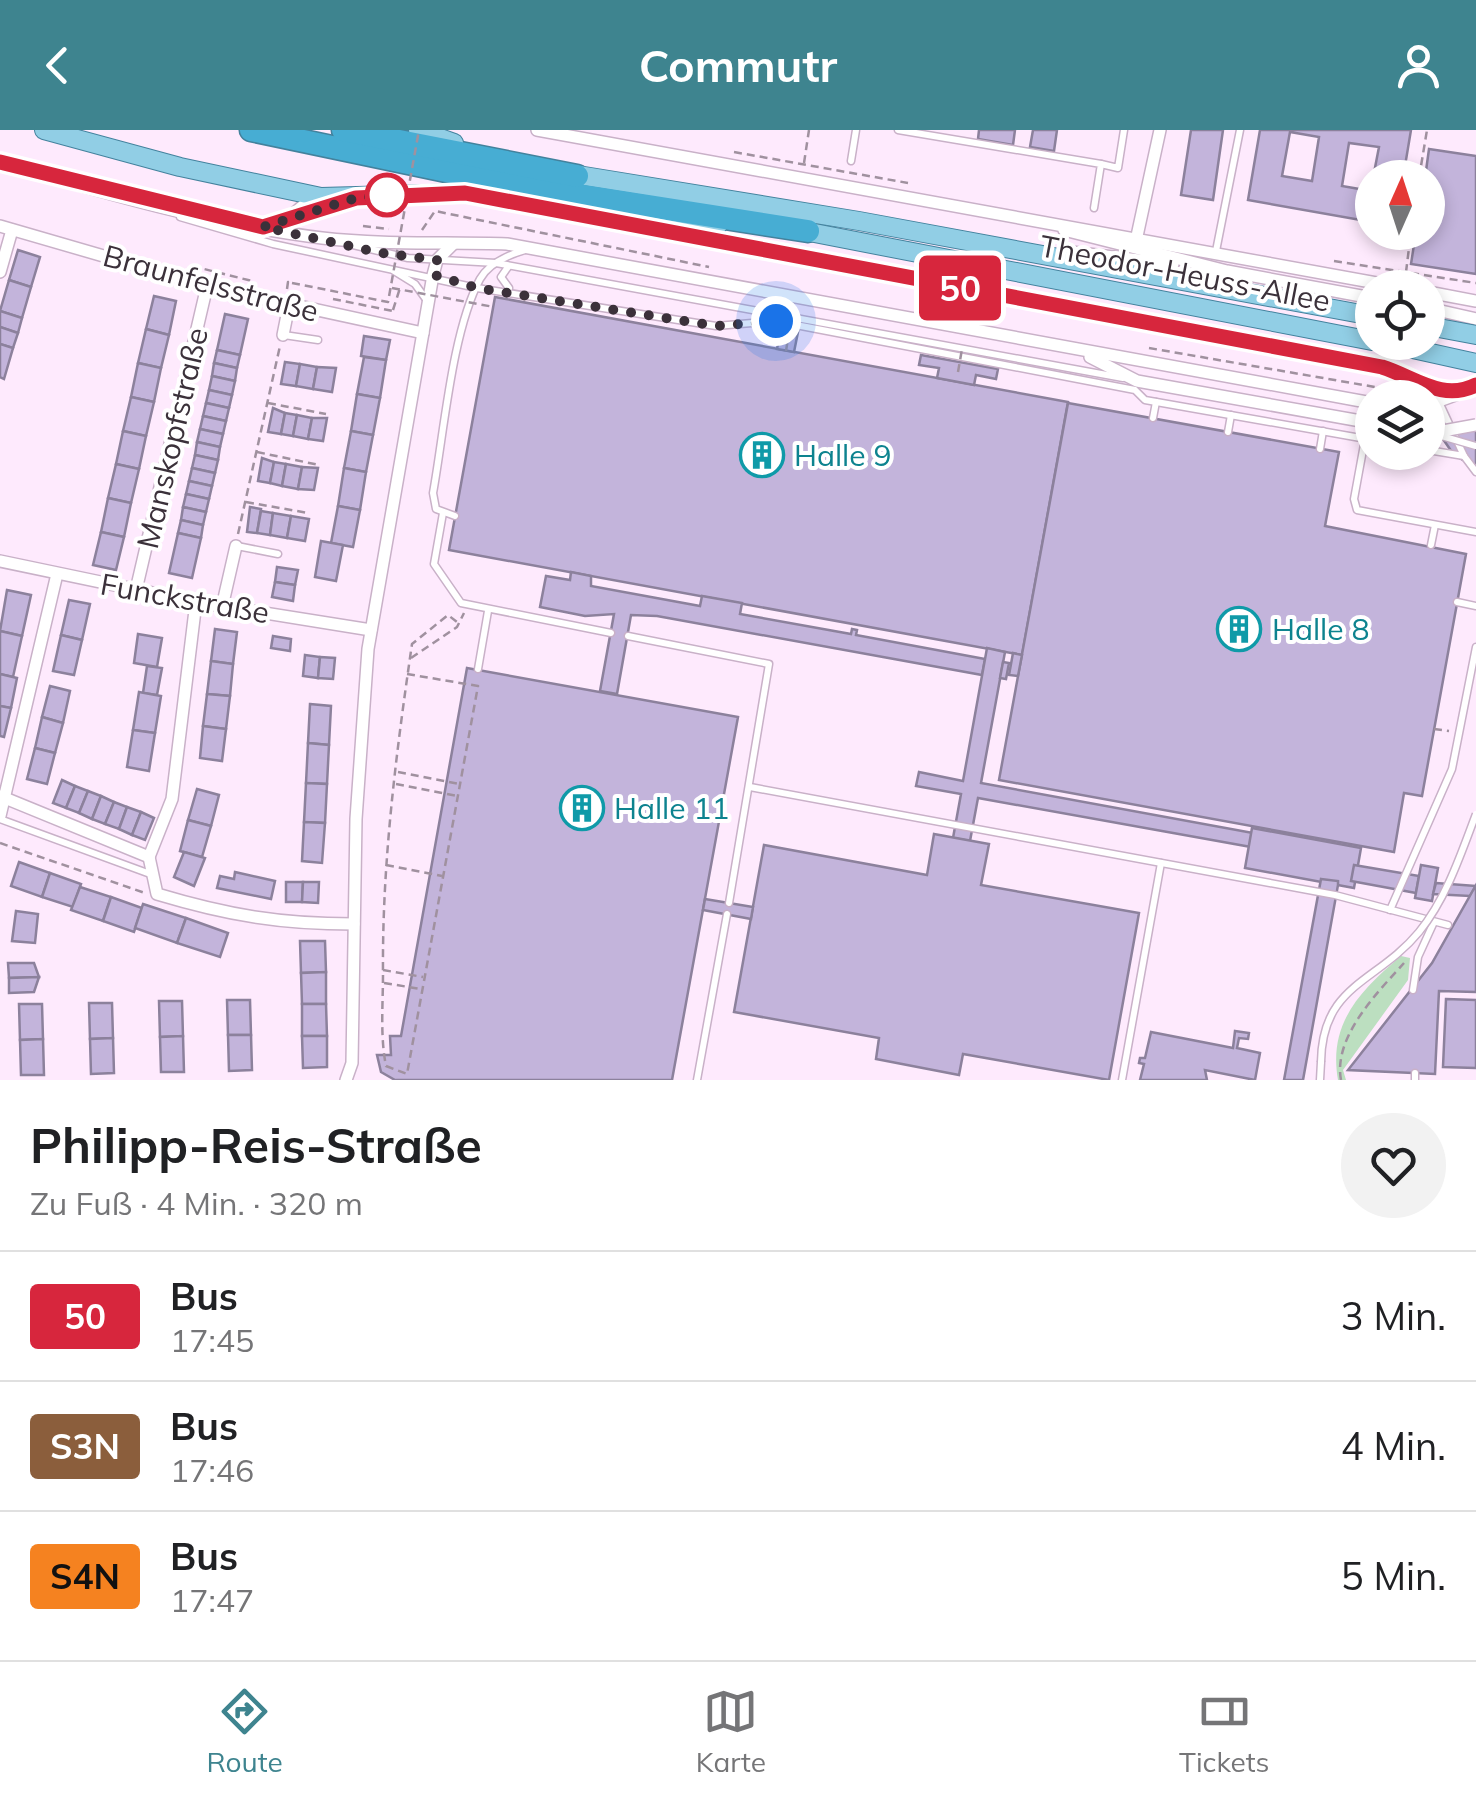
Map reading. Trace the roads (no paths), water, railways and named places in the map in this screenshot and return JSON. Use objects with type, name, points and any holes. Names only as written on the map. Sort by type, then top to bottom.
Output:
[{"type":"highway","name":"Theodor-Heuss-Allee","points":[[250,130],[508,184],[808,230]]},
{"type":"highway","name":"Theodor-Heuss-Allee","points":[[343,130],[577,176]]},
{"type":"main road","name":"Theodor-Heuss-Allee","points":[[44,130],[312,196],[465,193],[618,220],[808,230],[1355,338]]},
{"type":"main road","points":[[418,130],[577,176]]},
{"type":"main road","name":"Theodor-Heuss-Allee","points":[[577,176],[936,235],[1355,313]]},
{"type":"main road","points":[[1445,329],[1476,335]]},
{"type":"main road","points":[[1445,356],[1476,363]]},
{"type":"street","name":"Theodor-Heuss-Allee","points":[[537,130],[1355,279]]},
{"type":"street","points":[[1137,236],[1160,130]]},
{"type":"street","points":[[0,162],[140,200],[322,238],[507,244],[1355,400]]},
{"type":"street","name":"Theodor-Heuss-Allee","points":[[974,208],[1227,271],[1355,295]]},
{"type":"street","name":"Theodor-Heuss-Allee","points":[[618,220],[1382,367],[1412,380]]},
{"type":"street","points":[[0,272],[6,228]]},
{"type":"street","name":"Braunfelsstraße","points":[[6,228],[207,286],[424,333]]},
{"type":"street","name":"Theodor-Heuss-Allee","points":[[936,235],[1227,271]]},
{"type":"street","points":[[346,1080],[352,1063],[358,775],[371,630],[437,260],[454,242]]},
{"type":"street","name":"Manskopfstraße","points":[[136,590],[207,286]]},
{"type":"street","points":[[1445,296],[1476,302]]},
{"type":"street","points":[[283,335],[289,306]]},
{"type":"street","points":[[1445,312],[1476,319]]},
{"type":"street","points":[[1077,351],[1138,380],[1355,420]]},
{"type":"street","name":"Theodor-Heuss-Allee","points":[[1445,388],[1471,388]]},
{"type":"street","name":"Theodor-Heuss-Allee","points":[[1445,399],[1471,388]]},
{"type":"street","points":[[1445,430],[1476,425]]},
{"type":"street","points":[[222,607],[236,546]]},
{"type":"street","name":"Funckstraße","points":[[0,560],[222,607],[371,630]]},
{"type":"street","points":[[0,817],[56,574]]},
{"type":"street","points":[[196,602],[172,799],[149,857],[156,894],[232,916],[286,925],[354,924]]},
{"type":"street","points":[[2,798],[149,857]]},
{"type":"lane","points":[[852,162],[856,130]]},
{"type":"lane","points":[[898,130],[1118,168],[1124,130]]},
{"type":"lane","points":[[1216,252],[1240,130]]},
{"type":"lane","points":[[1094,208],[1101,164]]},
{"type":"lane","points":[[283,220],[312,196]]},
{"type":"lane","points":[[263,227],[330,210],[356,198]]},
{"type":"lane","points":[[140,200],[217,229],[434,275],[477,288],[716,326],[776,321],[1135,390],[1145,400],[1355,437]]},
{"type":"lane","points":[[322,238],[381,253],[496,263],[1138,380]]},
{"type":"lane","points":[[455,516],[443,513],[433,502],[433,493],[466,315],[477,288],[496,263],[525,250]]},
{"type":"lane","points":[[509,266],[501,277],[514,291]]},
{"type":"lane","points":[[388,268],[415,284],[429,304]]},
{"type":"lane","points":[[283,335],[318,340]]},
{"type":"lane","points":[[1080,370],[1138,361]]},
{"type":"lane","points":[[1152,418],[1156,402]]},
{"type":"lane","points":[[1228,432],[1231,415]]},
{"type":"lane","points":[[1445,424],[1476,472]]},
{"type":"lane","points":[[1320,449],[1323,432]]},
{"type":"lane","points":[[1445,437],[1476,446]]},
{"type":"lane","points":[[1445,453],[1464,456]]},
{"type":"lane","points":[[1361,470],[1354,500],[1357,510],[1476,532]]},
{"type":"lane","points":[[443,513],[434,564],[461,603],[611,633]]},
{"type":"lane","points":[[1431,545],[1435,525]]},
{"type":"lane","points":[[236,546],[278,554]]},
{"type":"lane","points":[[1457,602],[1476,606]]},
{"type":"lane","points":[[478,670],[488,611]]},
{"type":"lane","points":[[628,636],[769,664],[728,903]]},
{"type":"lane","points":[[1390,910],[1446,784],[1476,647]]},
{"type":"lane","points":[[750,787],[1161,862],[1448,926]]},
{"type":"lane","points":[[1320,1080],[1323,1030],[1336,1003],[1420,930],[1459,858],[1476,814]]},
{"type":"lane","points":[[0,817],[152,875]]},
{"type":"lane","points":[[1122,1080],[1161,862]]},
{"type":"lane","points":[[697,1080],[726,914]]},
{"type":"lane","points":[[1413,990],[1418,956],[1434,922]]},
{"type":"place","name":"Halle 9","points":[[762,455]]},
{"type":"place","name":"Halle 8","points":[[1239,629]]},
{"type":"place","name":"Halle 11","points":[[582,808]]}]
